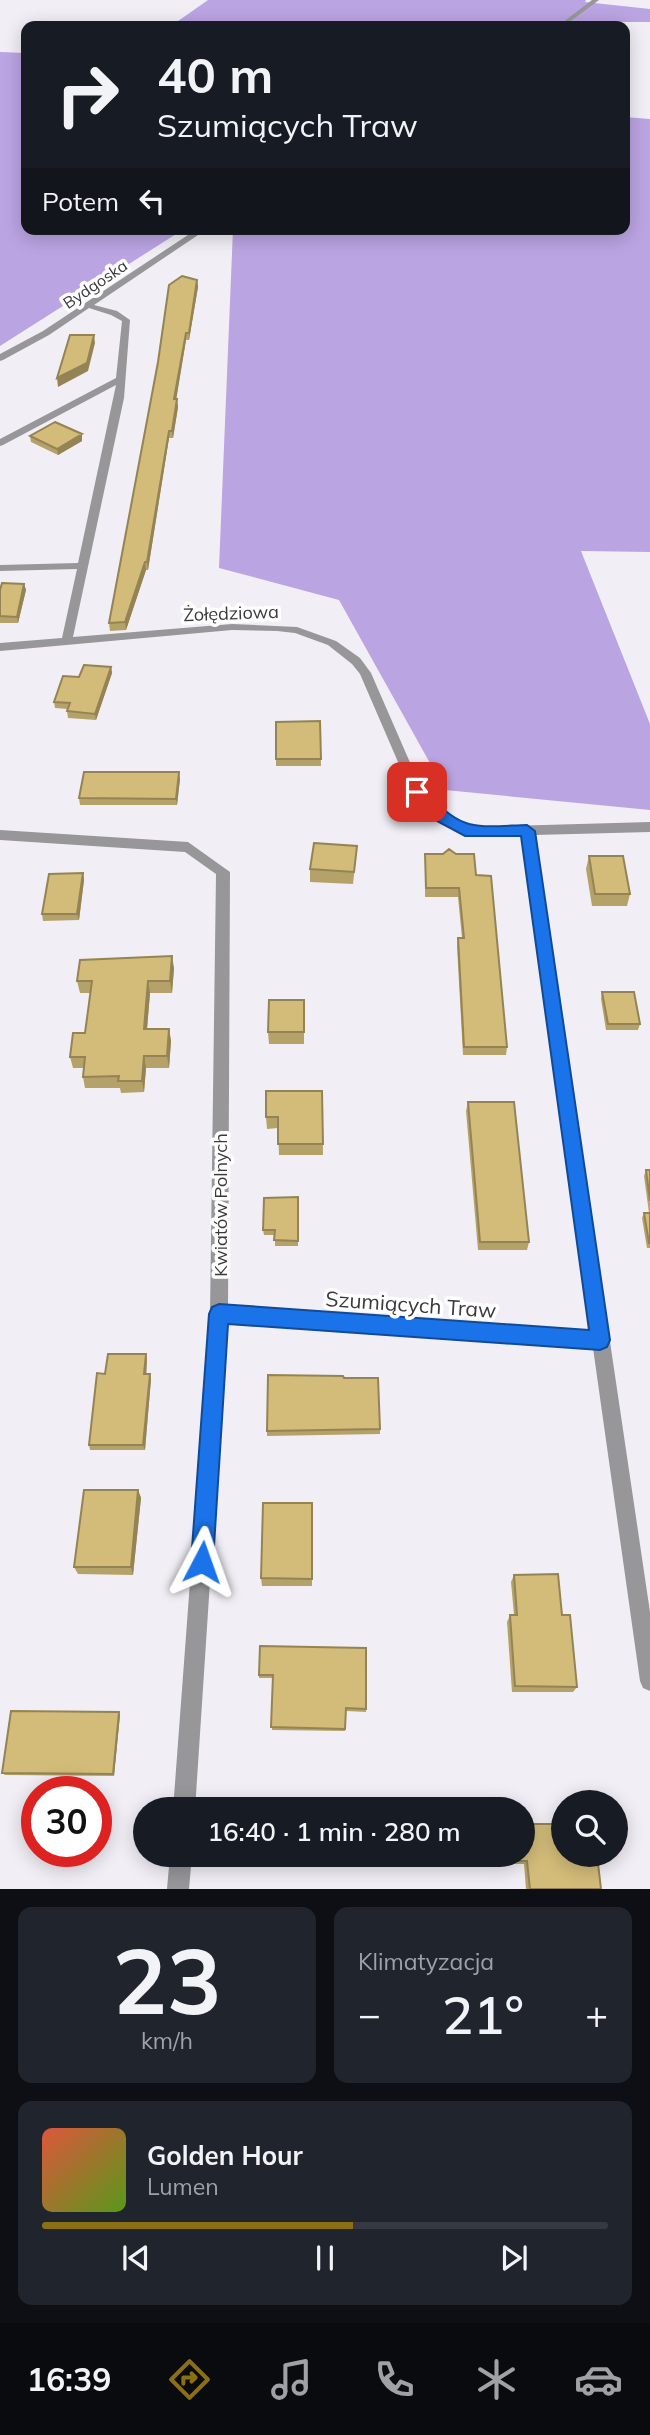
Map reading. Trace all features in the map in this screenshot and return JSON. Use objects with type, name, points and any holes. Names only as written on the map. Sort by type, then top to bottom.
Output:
[{"type":"street","points":[[569,21],[596,0]]},
{"type":"street","name":"Bydgoska","points":[[0,358],[47,333],[193,235]]},
{"type":"street","points":[[67,641],[121,379],[126,320],[114,313],[89,306]]},
{"type":"street","points":[[0,443],[121,379]]},
{"type":"street","points":[[0,568],[83,566]]},
{"type":"street","name":"Żołędziowa","points":[[0,647],[255,627],[297,630],[316,636],[346,652],[365,673],[417,792],[440,817],[470,832],[650,827]]},
{"type":"street","points":[[527,831],[650,1681]]},
{"type":"street","name":"Kwiatów Polnych","points":[[0,835],[187,847],[223,872],[219,1314],[185,1797]]},
{"type":"street","name":"Szumiących Traw","points":[[219,1314],[600,1340]]},
{"type":"street","points":[[178,1889],[180,1867]]},
{"type":"shaded area","points":[[208,0],[586,0],[585,2],[650,9],[650,22],[178,21]]},
{"type":"shaded area","points":[[0,52],[21,53],[21,235],[175,235],[0,346]]},
{"type":"shaded area","points":[[630,117],[650,119],[650,552],[581,551],[650,724],[650,810],[445,790],[339,600],[219,568],[233,235],[630,235]]},
{"type":"building","points":[[182,276],[197,280],[147,562],[125,622],[109,623],[158,362],[169,285]]},
{"type":"building","points":[[70,335],[94,335],[87,363],[57,378]]},
{"type":"building","points":[[55,422],[82,434],[57,449],[30,436]]},
{"type":"building","points":[[2,583],[24,584],[17,617],[0,616]]},
{"type":"building","points":[[84,665],[111,667],[95,714],[67,711],[70,703],[54,702],[63,676],[79,677]]},
{"type":"building","points":[[320,721],[321,759],[276,759],[276,722]]},
{"type":"building","points":[[84,772],[179,772],[176,799],[79,798]]},
{"type":"building","points":[[314,843],[357,846],[354,872],[310,869]]},
{"type":"building","points":[[449,849],[456,854],[474,854],[476,875],[491,876],[507,1047],[464,1047],[458,938],[464,938],[459,888],[426,888],[425,854],[443,854]]},
{"type":"building","points":[[589,856],[623,856],[630,894],[595,894]]},
{"type":"building","points":[[83,873],[77,914],[42,914],[49,874]]},
{"type":"building","points":[[172,956],[170,981],[148,981],[144,1029],[169,1029],[167,1056],[144,1056],[142,1081],[118,1081],[119,1076],[83,1077],[85,1057],[70,1057],[73,1033],[85,1033],[92,981],[77,981],[80,960]]},
{"type":"building","points":[[602,992],[634,992],[640,1024],[608,1024]]},
{"type":"building","points":[[269,1000],[304,1000],[304,1032],[268,1032]]},
{"type":"building","points":[[266,1091],[322,1091],[323,1144],[278,1144],[278,1117],[266,1117]]},
{"type":"building","points":[[468,1102],[514,1102],[529,1242],[480,1242]]},
{"type":"building","points":[[646,1170],[650,1170],[650,1201]]},
{"type":"building","points":[[298,1197],[298,1241],[274,1240],[275,1230],[263,1230],[264,1198]]},
{"type":"building","points":[[644,1213],[650,1213],[650,1243],[649,1243]]},
{"type":"building","points":[[108,1354],[146,1354],[144,1374],[150,1374],[143,1445],[89,1445],[97,1373],[105,1374]]},
{"type":"building","points":[[268,1375],[378,1378],[380,1429],[267,1431]]},
{"type":"building","points":[[84,1490],[138,1490],[131,1567],[74,1567]]},
{"type":"building","points":[[263,1503],[312,1503],[312,1579],[261,1578]]},
{"type":"building","points":[[558,1574],[562,1615],[570,1615],[577,1687],[515,1686],[510,1615],[517,1615],[514,1575]]},
{"type":"building","points":[[260,1646],[366,1648],[366,1709],[346,1708],[345,1729],[271,1727],[273,1675],[259,1675]]},
{"type":"building","points":[[11,1711],[119,1712],[113,1774],[2,1773]]},
{"type":"building","points":[[535,1824],[551,1824],[551,1867],[598,1867],[601,1889],[530,1889],[528,1867],[535,1867]]},
{"type":"route","points":[[202,1562],[219,1314],[600,1340],[527,831],[470,832],[440,817],[417,792]]}]
